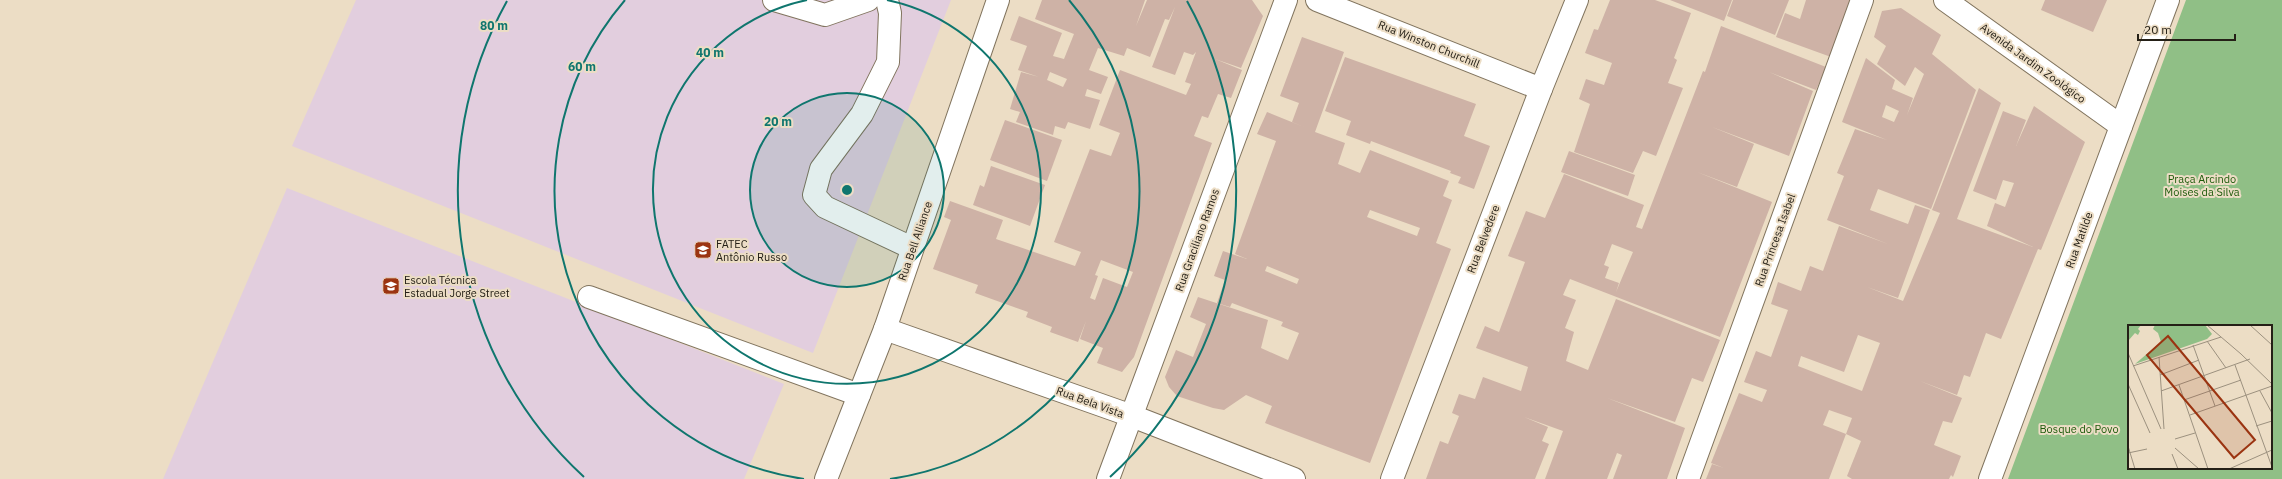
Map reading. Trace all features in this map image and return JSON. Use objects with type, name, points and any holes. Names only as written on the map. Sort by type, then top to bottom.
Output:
[{"type":"street","points":[[774,0],[824,14],[868,0]]},
{"type":"street","points":[[887,0],[890,13],[888,62],[862,114],[820,169],[814,195],[825,207],[912,248]]},
{"type":"street","name":"Rua Bell Alliance","points":[[826,479],[884,329],[998,0]]},
{"type":"street","name":"Rua Graciliano Ramos","points":[[1108,479],[1286,0]]},
{"type":"street","name":"Rua Winston Churchill","points":[[1317,0],[1541,89]]},
{"type":"street","name":"Rua Belvedere","points":[[1392,479],[1541,89],[1577,0]]},
{"type":"street","name":"Rua Princesa Isabel","points":[[1688,479],[1862,0]]},
{"type":"street","name":"Avenida Jardim Zoológico","points":[[1945,0],[2121,126]]},
{"type":"street","name":"Rua Matilde","points":[[1990,479],[2168,0]]},
{"type":"street","points":[[589,297],[859,395]]},
{"type":"street","name":"Rua Bela Vista","points":[[884,329],[1132,416],[1294,479]]},
{"type":"shaded area","name":"FATEC Antônio Russo","points":[[356,0],[951,0],[813,353],[292,146]]},
{"type":"shaded area","name":"Escola Técnica Estadual Jorge Street","points":[[287,188],[784,384],[744,479],[163,479]]},
{"type":"green space","points":[[2186,0],[2282,0],[2282,479],[2008,479]]},
{"type":"building","points":[[1042,0],[1145,0],[1136,26],[1147,0],[1252,0],[1263,16],[1241,68],[1215,59],[1242,70],[1231,98],[1218,94],[1208,118],[1202,116],[1194,136],[1212,143],[1134,357],[1122,372],[1097,363],[1103,348],[1080,339],[1086,321],[1078,342],[1050,332],[1052,327],[1026,317],[1028,312],[975,293],[978,285],[933,269],[951,220],[944,217],[950,201],[1003,220],[996,239],[1075,266],[1081,252],[1054,242],[1090,149],[1111,156],[1120,133],[1099,125],[1120,70],[1186,95],[1191,84],[1185,82],[1196,52],[1193,55],[1184,52],[1175,75],[1152,67],[1175,7],[1169,20],[1165,19],[1150,57],[1127,48],[1124,56],[1098,48],[1089,70],[1108,77],[1101,94],[1087,89],[1085,96],[1100,100],[1090,129],[1068,122],[1065,129],[1055,126],[1053,135],[1016,122],[1020,112],[1010,109],[1021,72],[1039,77],[1018,70],[1027,46],[1010,40],[1019,16],[1062,33],[1053,56],[1064,59],[1074,34],[1035,19]],"holes":[[[1050,72],[1067,79],[1063,87],[1047,80]],[[1101,260],[1133,272],[1127,287],[1103,278],[1095,300],[1090,298],[1098,276],[1095,275]]]},
{"type":"building","points":[[1610,0],[1655,0],[1691,13],[1674,58],[1677,60],[1668,83],[1683,88],[1656,156],[1643,151],[1633,173],[1574,152],[1590,104],[1579,99],[1586,79],[1604,85],[1612,63],[1585,53],[1594,29],[1598,30]]},
{"type":"building","points":[[1670,0],[1732,0],[1724,21]]},
{"type":"building","points":[[1733,0],[1789,0],[1775,35],[1727,16]]},
{"type":"building","points":[[1806,0],[1852,0],[1831,57],[1776,37],[1785,13],[1800,19]]},
{"type":"building","points":[[2045,0],[2107,0],[2093,32],[2041,10]]},
{"type":"building","points":[[1901,8],[1941,35],[1932,54],[1976,90],[1931,209],[1878,189],[1870,210],[1908,224],[1915,205],[1930,210],[1898,298],[1867,287],[1903,301],[1940,213],[1932,210],[1979,88],[2001,103],[1957,219],[2033,247],[1987,226],[1995,203],[2005,207],[2014,183],[2003,180],[1996,200],[1973,191],[2003,111],[2026,120],[2016,146],[2034,106],[2085,142],[2041,250],[2038,249],[2001,339],[1986,333],[1970,377],[1964,375],[1957,395],[1920,381],[1962,398],[1952,423],[1943,421],[1934,445],[1961,456],[1953,477],[1951,475],[1949,479],[1852,479],[1847,476],[1861,441],[1846,434],[1829,479],[1706,479],[1712,464],[1724,468],[1711,463],[1739,393],[1762,402],[1767,390],[1744,382],[1756,351],[1771,357],[1788,310],[1771,304],[1778,282],[1801,291],[1810,266],[1823,271],[1839,226],[1888,244],[1827,220],[1844,176],[1837,173],[1855,129],[1887,140],[1842,122],[1866,58],[1895,80],[1892,89],[1913,98],[1907,115],[1924,74],[1915,67],[1905,86],[1877,64],[1886,46],[1874,37],[1882,11]],"holes":[[[1886,105],[1899,111],[1894,122],[1882,117]],[[1858,335],[1880,343],[1862,391],[1798,366],[1801,356],[1844,372]],[[1829,410],[1852,418],[1846,434],[1823,425]]]},
{"type":"building","points":[[1721,26],[1826,67],[1816,90],[1769,72],[1813,91],[1789,156],[1712,127],[1754,144],[1737,187],[1697,172],[1772,202],[1720,337],[1570,279],[1563,295],[1576,300],[1565,328],[1574,332],[1566,361],[1588,370],[1616,299],[1720,340],[1703,382],[1692,378],[1675,422],[1607,398],[1685,428],[1667,479],[1613,479],[1622,455],[1617,453],[1607,479],[1545,479],[1563,431],[1524,417],[1548,427],[1542,441],[1549,444],[1535,479],[1426,479],[1440,441],[1448,444],[1459,416],[1452,413],[1459,394],[1475,399],[1483,377],[1521,391],[1528,367],[1476,348],[1485,326],[1499,332],[1525,262],[1508,256],[1526,211],[1545,218],[1564,174],[1644,205],[1636,227],[1642,229],[1703,71],[1705,72]],"holes":[[[1612,244],[1633,252],[1616,292],[1619,283],[1605,278],[1609,267],[1604,265]]]},
{"type":"building","points":[[1302,37],[1344,52],[1315,132],[1345,143],[1338,164],[1360,173],[1370,150],[1449,181],[1443,196],[1452,200],[1436,243],[1451,249],[1370,463],[1265,423],[1272,406],[1246,395],[1224,410],[1213,408],[1177,396],[1169,387],[1165,377],[1176,350],[1193,357],[1206,324],[1190,317],[1198,297],[1268,320],[1261,348],[1288,360],[1299,333],[1281,326],[1283,322],[1232,303],[1230,307],[1217,303],[1225,280],[1214,276],[1223,251],[1247,259],[1235,254],[1276,141],[1257,134],[1267,112],[1304,127],[1292,122],[1299,103],[1280,96]],"holes":[[[1370,210],[1420,228],[1417,236],[1367,217]],[[1267,266],[1299,279],[1297,284],[1265,271]]]},
{"type":"building","points":[[1345,57],[1476,104],[1464,136],[1490,146],[1474,189],[1458,183],[1461,177],[1450,173],[1451,171],[1371,141],[1370,144],[1346,135],[1351,121],[1325,111]]},
{"type":"building","points":[[1005,120],[1062,140],[1047,181],[990,160]]},
{"type":"building","points":[[1569,151],[1635,175],[1628,196],[1561,172]]},
{"type":"building","points":[[991,166],[1045,185],[1030,226],[973,205],[980,185],[984,187]]},
{"type":"place","name":"FATEC Antônio Russo","points":[[703,250]]},
{"type":"place","name":"Escola Técnica Estadual Jorge Street","points":[[391,286]]},
{"type":"park label","name":"Praça Arcindo Moises da Silva","points":[[2202,185]]},
{"type":"park label","name":"Bosque do Povo","points":[[2079,429]]}]
